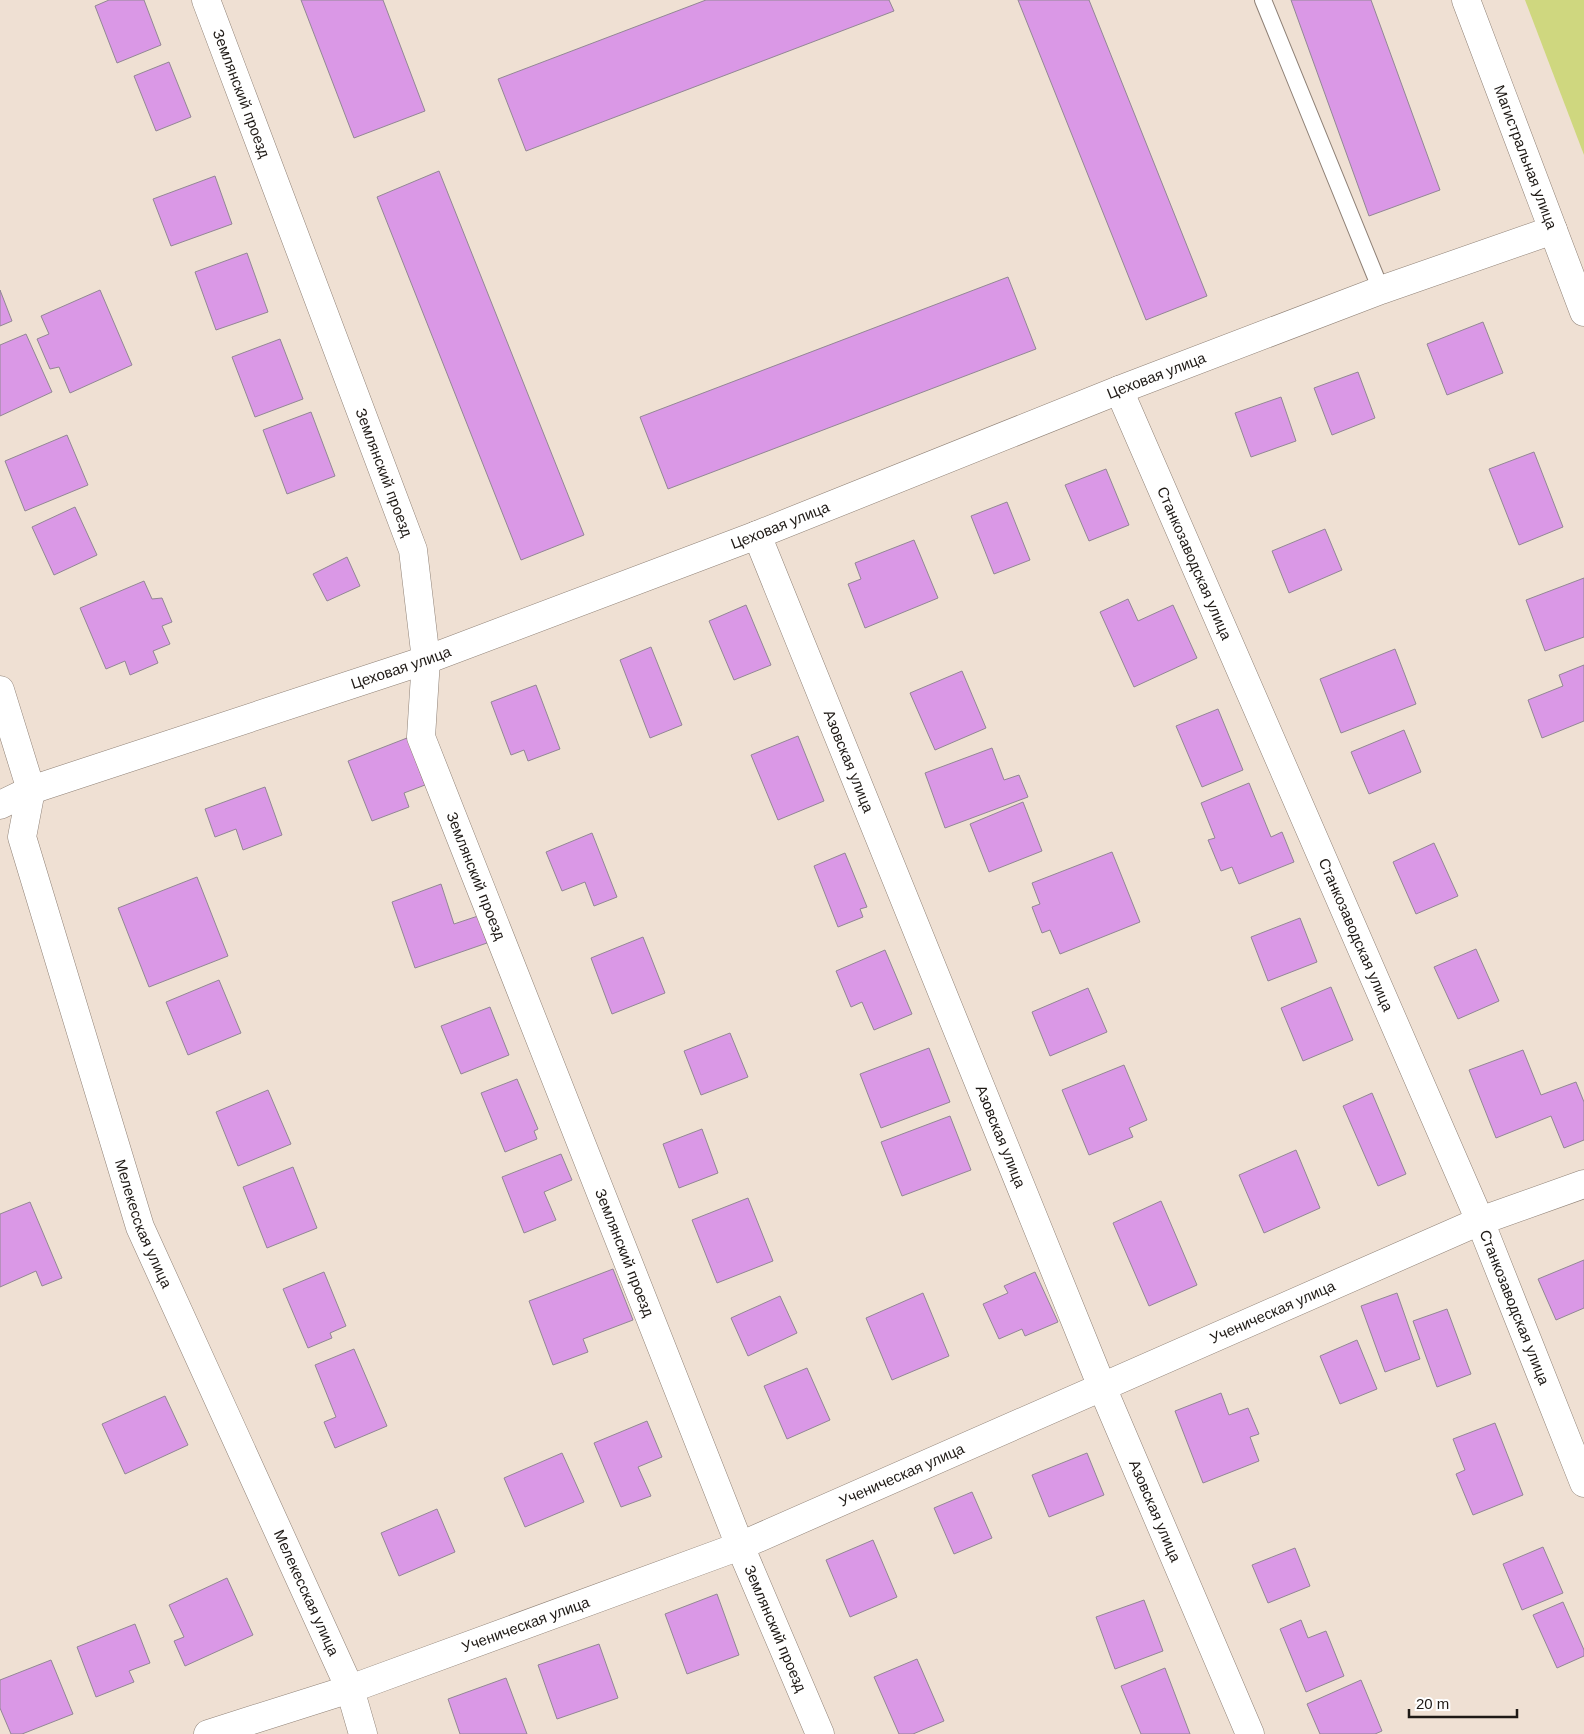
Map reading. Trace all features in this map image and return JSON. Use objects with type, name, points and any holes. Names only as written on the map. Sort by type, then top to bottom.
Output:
[{"type":"street","name":"Землянский проезд","points":[[206,0],[412,550],[426,660],[421,737],[740,1546],[820,1734]]},
{"type":"street","name":"Магистральная улица","points":[[1466,0],[1584,312]]},
{"type":"street","name":"Цеховая улица","points":[[0,805],[31,790],[426,660],[757,535],[1119,390],[1381,290],[1553,230]]},
{"type":"street","name":"Станкозаводская улица","points":[[1119,390],[1480,1221],[1584,1483]]},
{"type":"street","name":"Азовская улица","points":[[757,535],[1102,1388],[1250,1734]]},
{"type":"street","name":"Мелекесская улица","points":[[0,690],[31,790],[22,837],[140,1227],[350,1688],[363,1734]]},
{"type":"street","name":"Ученическая улица","points":[[208,1734],[350,1688],[740,1546],[1480,1221],[1584,1184]]},
{"type":"lane","points":[[1263,0],[1381,290]]},
{"type":"green space","points":[[1525,0],[1584,0],[1584,155]]},
{"type":"building","points":[[109,0],[144,0],[161,45],[117,63],[95,6]]},
{"type":"building","points":[[301,0],[383,0],[425,111],[354,138]]},
{"type":"building","points":[[706,0],[889,0],[894,11],[526,151],[498,79]]},
{"type":"building","points":[[1018,0],[1089,0],[1207,296],[1146,320]]},
{"type":"building","points":[[1291,0],[1371,0],[1440,190],[1369,216]]},
{"type":"building","points":[[169,62],[191,117],[156,131],[134,76]]},
{"type":"building","points":[[439,171],[584,535],[521,560],[377,197]]},
{"type":"building","points":[[215,176],[232,224],[171,246],[153,199]]},
{"type":"building","points":[[247,253],[268,312],[216,330],[195,272]]},
{"type":"building","points":[[1008,277],[1036,349],[668,489],[640,417]]},
{"type":"building","points":[[0,290],[12,321],[0,326]]},
{"type":"building","points":[[100,290],[132,365],[70,393],[59,367],[50,369],[37,339],[49,334],[41,316]]},
{"type":"building","points":[[1483,322],[1503,373],[1447,395],[1427,344]]},
{"type":"building","points":[[26,334],[52,392],[0,416],[0,345]]},
{"type":"building","points":[[280,339],[303,399],[255,417],[232,357]]},
{"type":"building","points":[[1358,372],[1375,418],[1332,435],[1314,388]]},
{"type":"building","points":[[1281,397],[1296,441],[1251,457],[1235,413]]},
{"type":"building","points":[[311,412],[335,476],[287,494],[263,430]]},
{"type":"building","points":[[67,435],[88,485],[25,511],[5,461]]},
{"type":"building","points":[[1534,452],[1563,527],[1519,545],[1489,469]]},
{"type":"building","points":[[1106,469],[1129,525],[1089,541],[1065,485]]},
{"type":"building","points":[[1007,502],[1030,560],[994,574],[971,516]]},
{"type":"building","points":[[75,507],[97,555],[54,575],[32,527]]},
{"type":"building","points":[[1325,529],[1342,570],[1289,593],[1272,551]]},
{"type":"building","points":[[914,540],[938,598],[865,628],[848,584],[861,579],[855,563]]},
{"type":"building","points":[[347,557],[360,586],[327,601],[313,574]]},
{"type":"building","points":[[1584,578],[1584,637],[1545,651],[1526,600]]},
{"type":"building","points":[[144,581],[152,599],[162,598],[172,622],[162,626],[170,644],[153,651],[158,663],[130,675],[125,661],[106,669],[80,608]]},
{"type":"building","points":[[1128,599],[1138,621],[1173,605],[1197,658],[1134,687],[1100,612]]},
{"type":"building","points":[[746,605],[771,665],[734,680],[709,621]]},
{"type":"building","points":[[651,647],[682,725],[650,738],[620,660]]},
{"type":"building","points":[[1395,649],[1416,704],[1341,733],[1320,679]]},
{"type":"building","points":[[1584,665],[1584,721],[1542,738],[1528,700],[1563,686],[1559,675]]},
{"type":"building","points":[[962,671],[986,728],[935,750],[910,693]]},
{"type":"building","points":[[536,685],[560,749],[528,761],[524,750],[511,755],[491,702]]},
{"type":"building","points":[[1218,709],[1243,770],[1202,787],[1176,726]]},
{"type":"building","points":[[1404,730],[1421,772],[1369,794],[1351,752]]},
{"type":"building","points":[[798,736],[824,801],[778,820],[751,755]]},
{"type":"building","points":[[407,738],[425,785],[404,793],[409,807],[372,821],[348,761]]},
{"type":"building","points":[[992,748],[1004,780],[1019,775],[1028,797],[945,828],[925,773]]},
{"type":"building","points":[[1249,783],[1271,837],[1282,832],[1294,862],[1239,884],[1232,867],[1221,871],[1208,840],[1215,838],[1201,803]]},
{"type":"building","points":[[265,787],[282,835],[243,850],[236,829],[215,837],[205,809]]},
{"type":"building","points":[[1023,802],[1042,851],[989,872],[970,824]]},
{"type":"building","points":[[592,833],[617,897],[594,906],[585,882],[562,891],[546,852]]},
{"type":"building","points":[[1434,843],[1458,896],[1416,914],[1393,862]]},
{"type":"building","points":[[1112,852],[1140,922],[1060,954],[1050,930],[1042,933],[1032,907],[1040,904],[1032,883]]},
{"type":"building","points":[[845,853],[867,907],[860,909],[863,917],[838,927],[814,866]]},
{"type":"building","points":[[197,877],[228,956],[149,987],[118,908]]},
{"type":"building","points":[[441,884],[454,924],[478,916],[487,943],[415,968],[392,902]]},
{"type":"building","points":[[1300,918],[1317,962],[1268,981],[1251,937]]},
{"type":"building","points":[[643,937],[665,993],[612,1014],[591,958]]},
{"type":"building","points":[[1476,949],[1499,1001],[1458,1019],[1434,967]]},
{"type":"building","points":[[885,950],[912,1014],[874,1030],[862,1002],[851,1007],[836,971]]},
{"type":"building","points":[[219,980],[241,1033],[188,1055],[166,1002]]},
{"type":"building","points":[[1331,987],[1353,1040],[1303,1061],[1281,1008]]},
{"type":"building","points":[[1088,988],[1107,1032],[1050,1056],[1032,1012]]},
{"type":"building","points":[[490,1007],[509,1055],[461,1074],[441,1026]]},
{"type":"building","points":[[730,1033],[748,1077],[701,1095],[684,1051]]},
{"type":"building","points":[[929,1048],[950,1102],[881,1128],[860,1074]]},
{"type":"building","points":[[1523,1050],[1541,1095],[1576,1082],[1584,1102],[1584,1140],[1564,1148],[1551,1116],[1496,1138],[1469,1070]]},
{"type":"building","points":[[1124,1065],[1147,1120],[1129,1128],[1133,1137],[1089,1155],[1062,1090]]},
{"type":"building","points":[[517,1079],[538,1129],[534,1131],[537,1139],[505,1152],[481,1093]]},
{"type":"building","points":[[268,1090],[291,1144],[238,1166],[216,1112]]},
{"type":"building","points":[[1372,1093],[1406,1174],[1378,1186],[1343,1106]]},
{"type":"building","points":[[950,1116],[971,1170],[902,1196],[881,1142]]},
{"type":"building","points":[[702,1129],[718,1173],[679,1188],[663,1144]]},
{"type":"building","points":[[1296,1150],[1320,1208],[1264,1233],[1239,1175]]},
{"type":"building","points":[[561,1154],[572,1180],[544,1192],[556,1220],[524,1233],[502,1177]]},
{"type":"building","points":[[293,1167],[317,1228],[267,1248],[243,1187]]},
{"type":"building","points":[[748,1198],[773,1261],[717,1283],[692,1220]]},
{"type":"building","points":[[1161,1201],[1197,1285],[1149,1306],[1113,1223]]},
{"type":"building","points":[[30,1202],[62,1278],[42,1286],[36,1271],[0,1287],[0,1214]]},
{"type":"building","points":[[1584,1260],[1584,1308],[1556,1320],[1538,1279]]},
{"type":"building","points":[[613,1269],[633,1320],[583,1339],[588,1352],[553,1365],[529,1301]]},
{"type":"building","points":[[324,1272],[346,1326],[330,1333],[332,1338],[308,1348],[283,1289]]},
{"type":"building","points":[[1035,1272],[1058,1322],[1025,1336],[1022,1329],[999,1339],[983,1304],[1008,1293],[1004,1286]]},
{"type":"building","points":[[923,1293],[949,1356],[892,1380],[866,1318]]},
{"type":"building","points":[[1397,1293],[1420,1359],[1385,1372],[1361,1306]]},
{"type":"building","points":[[780,1296],[797,1333],[748,1356],[731,1318]]},
{"type":"building","points":[[1447,1309],[1471,1374],[1437,1387],[1413,1321]]},
{"type":"building","points":[[1357,1340],[1377,1389],[1340,1404],[1320,1356]]},
{"type":"building","points":[[354,1349],[387,1426],[335,1448],[324,1422],[336,1417],[315,1365]]},
{"type":"building","points":[[807,1368],[830,1420],[787,1439],[764,1386]]},
{"type":"building","points":[[1221,1393],[1229,1415],[1248,1408],[1259,1434],[1250,1437],[1259,1461],[1203,1483],[1175,1411]]},
{"type":"building","points":[[165,1396],[188,1445],[125,1474],[102,1424]]},
{"type":"building","points":[[647,1421],[662,1457],[638,1467],[651,1496],[621,1507],[594,1443]]},
{"type":"building","points":[[1495,1423],[1523,1495],[1473,1515],[1456,1474],[1465,1470],[1453,1439]]},
{"type":"building","points":[[562,1453],[584,1502],[525,1527],[504,1478]]},
{"type":"building","points":[[1087,1453],[1104,1495],[1049,1517],[1032,1475]]},
{"type":"building","points":[[972,1492],[992,1538],[954,1554],[934,1508]]},
{"type":"building","points":[[437,1509],[455,1552],[399,1576],[381,1533]]},
{"type":"building","points":[[873,1540],[897,1597],[850,1617],[826,1560]]},
{"type":"building","points":[[1543,1547],[1563,1593],[1522,1610],[1503,1564]]},
{"type":"building","points":[[1295,1548],[1310,1586],[1268,1603],[1252,1565]]},
{"type":"building","points":[[227,1578],[253,1635],[185,1666],[174,1641],[184,1637],[169,1605]]},
{"type":"building","points":[[717,1594],[739,1655],[687,1674],[665,1614]]},
{"type":"building","points":[[1144,1600],[1163,1651],[1115,1669],[1096,1617]]},
{"type":"building","points":[[1563,1602],[1584,1650],[1584,1656],[1557,1668],[1533,1615]]},
{"type":"building","points":[[1301,1620],[1308,1638],[1326,1631],[1344,1676],[1306,1692],[1280,1629]]},
{"type":"building","points":[[135,1624],[150,1663],[129,1671],[134,1682],[96,1697],[77,1647]]},
{"type":"building","points":[[599,1644],[618,1698],[557,1719],[538,1665]]},
{"type":"building","points":[[917,1659],[944,1721],[913,1734],[899,1734],[874,1677]]},
{"type":"building","points":[[51,1660],[73,1714],[22,1734],[11,1734],[0,1708],[0,1680]]},
{"type":"building","points":[[1165,1668],[1190,1734],[1141,1734],[1121,1686]]},
{"type":"building","points":[[506,1678],[527,1734],[460,1734],[448,1699]]},
{"type":"building","points":[[1361,1680],[1382,1731],[1375,1734],[1320,1734],[1307,1704]]}]
